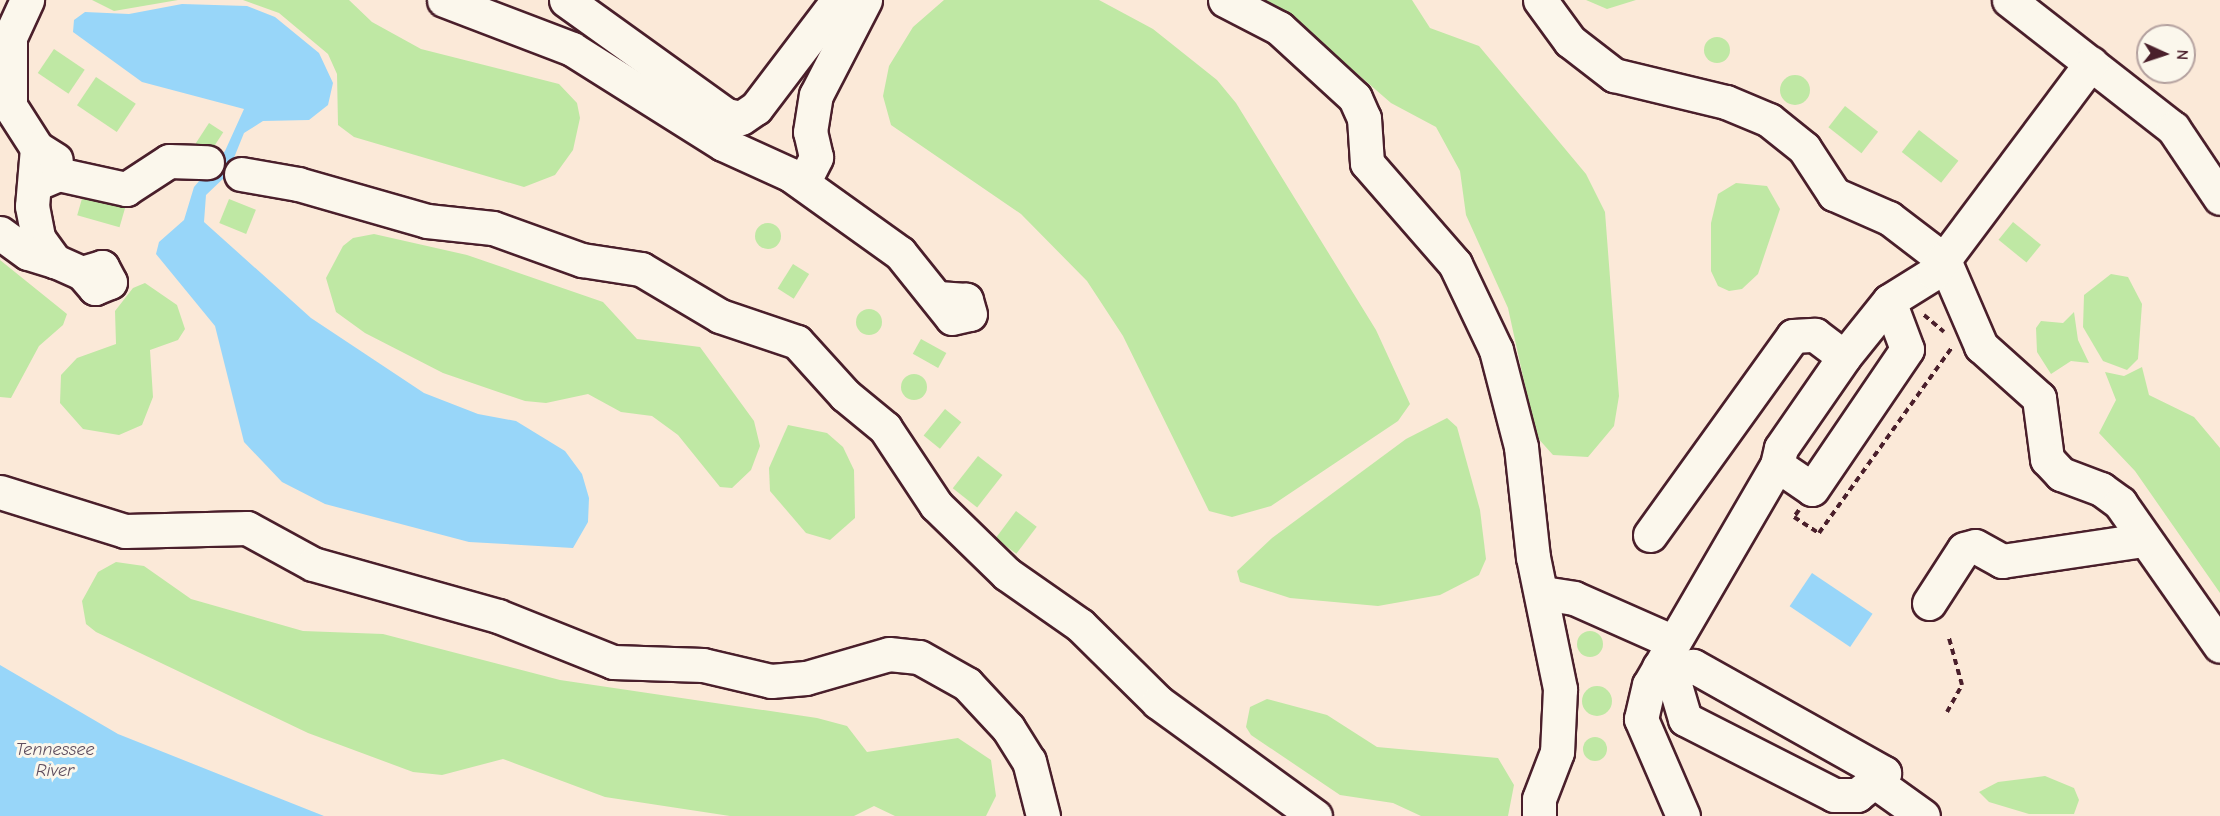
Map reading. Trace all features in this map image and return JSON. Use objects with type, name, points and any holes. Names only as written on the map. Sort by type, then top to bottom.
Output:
[{"type":"street","points":[[27,0],[5,40],[7,109],[37,148],[93,181]]},
{"type":"street","points":[[444,0],[581,53],[723,144],[803,183],[900,254],[938,298]]},
{"type":"street","points":[[566,0],[726,115],[741,118],[765,97],[838,0]]},
{"type":"street","points":[[803,183],[816,157],[810,132],[816,95],[866,0]]},
{"type":"street","points":[[1225,0],[1279,28],[1355,98],[1364,118],[1367,163],[1465,281],[1511,395],[1561,714],[1557,752],[1539,799],[1539,816]]},
{"type":"street","points":[[1540,0],[1570,41],[1614,75],[1726,102],[1769,120],[1804,148],[1834,194],[1889,218],[1944,260],[1981,346],[2040,398],[2047,459],[2069,479],[2110,495],[2220,646]]},
{"type":"street","points":[[2009,0],[2173,128],[2220,198]]},
{"type":"street","points":[[1679,814],[1641,719],[1667,661],[1777,465],[1781,448],[1844,357],[1889,301],[1934,273],[2091,63]]},
{"type":"street","points":[[0,233],[28,253],[68,267],[35,229],[37,148]]},
{"type":"street","points":[[35,184],[51,174],[126,189],[170,161],[207,162]]},
{"type":"street","points":[[241,174],[298,184],[427,221],[493,228],[582,260],[641,269],[720,316],[797,342],[893,437],[936,505],[1007,574],[1080,626],[1158,702],[1316,816]]},
{"type":"street","points":[[1777,465],[1812,489],[1907,349],[1889,301]]},
{"type":"street","points":[[1650,535],[1793,336],[1815,335],[1844,357]]},
{"type":"street","points":[[0,492],[125,531],[247,528],[313,564],[498,616],[613,662],[703,664],[771,681],[806,678],[889,654],[919,657],[967,684],[1008,728],[1032,768],[1043,816]]},
{"type":"street","points":[[1929,603],[1953,561],[1981,559],[2002,561],[2143,540]]},
{"type":"street","points":[[1543,593],[1574,598],[1667,661],[1693,666],[1884,773],[1857,795],[1834,795],[1684,719],[1667,661]]},
{"type":"street","points":[[1874,781],[1923,816]]},
{"type":"path","points":[[1947,712],[1962,685],[1949,638]]},
{"type":"green space","points":[[92,0],[178,0],[114,11]]},
{"type":"green space","points":[[243,0],[349,0],[372,22],[421,49],[559,84],[577,103],[580,118],[573,150],[555,175],[524,187],[354,137],[338,125],[337,74],[328,54],[279,13]]},
{"type":"green space","points":[[944,0],[1099,0],[1153,29],[1217,80],[1236,103],[1376,330],[1410,404],[1398,421],[1271,506],[1232,517],[1209,511],[1123,336],[1087,281],[1021,214],[891,125],[883,96],[889,66],[913,27]]},
{"type":"green space","points":[[1261,0],[1412,0],[1430,28],[1479,46],[1586,174],[1605,212],[1619,396],[1614,426],[1588,457],[1553,455],[1536,436],[1508,308],[1466,215],[1460,171],[1436,127],[1391,103],[1294,19]]},
{"type":"green space","points":[[1586,0],[1636,0],[1607,9]]},
{"type":"green space","points":[[1717,37],[1727,40],[1730,50],[1727,60],[1717,63],[1707,60],[1704,50],[1707,40]]},
{"type":"green space","points":[[54,49],[85,70],[68,94],[38,73]]},
{"type":"green space","points":[[1795,75],[1806,79],[1810,90],[1806,101],[1795,105],[1784,101],[1780,90],[1784,79]]},
{"type":"green space","points":[[96,77],[136,104],[117,132],[77,105]]},
{"type":"green space","points":[[1845,106],[1878,132],[1861,153],[1828,127]]},
{"type":"green space","points":[[209,123],[223,132],[207,157],[193,147]]},
{"type":"green space","points":[[1919,130],[1958,161],[1941,183],[1902,152]]},
{"type":"green space","points":[[1736,183],[1767,186],[1780,209],[1758,274],[1742,289],[1729,291],[1718,286],[1711,271],[1711,223],[1718,194]]},
{"type":"green space","points":[[83,195],[125,207],[120,227],[77,215]]},
{"type":"green space","points":[[229,199],[256,210],[246,234],[219,223]]},
{"type":"green space","points":[[2013,222],[2041,245],[2027,263],[1999,240]]},
{"type":"green space","points":[[768,223],[777,227],[781,236],[777,245],[768,249],[759,245],[755,236],[759,227]]},
{"type":"green space","points":[[374,234],[467,255],[603,302],[637,339],[700,347],[754,421],[760,446],[751,470],[732,488],[720,487],[678,435],[652,416],[621,412],[588,394],[546,403],[525,401],[443,373],[365,333],[336,312],[326,278],[343,246],[353,238]]},
{"type":"green space","points":[[0,260],[67,314],[63,325],[39,346],[11,398],[0,397]]},
{"type":"green space","points":[[793,264],[809,274],[794,299],[778,289]]},
{"type":"green space","points":[[2111,274],[2128,277],[2142,304],[2138,359],[2127,370],[2103,361],[2083,327],[2084,295]]},
{"type":"green space","points":[[145,283],[177,305],[185,329],[178,340],[150,350],[153,397],[142,425],[119,435],[83,429],[60,403],[61,375],[77,358],[116,344],[115,311],[133,288]]},
{"type":"green space","points":[[869,309],[878,313],[882,322],[878,331],[869,335],[860,331],[856,322],[860,313]]},
{"type":"green space","points":[[2074,312],[2078,340],[2089,363],[2071,361],[2051,374],[2037,352],[2036,328],[2041,321],[2063,323]]},
{"type":"green space","points":[[921,339],[946,353],[938,368],[913,354]]},
{"type":"green space","points":[[2142,367],[2149,395],[2194,417],[2220,448],[2220,593],[2135,471],[2099,433],[2116,400],[2105,372],[2124,376]]},
{"type":"green space","points":[[914,374],[923,378],[927,387],[923,396],[914,400],[905,396],[901,387],[905,378]]},
{"type":"green space","points":[[945,409],[961,422],[940,449],[924,435]]},
{"type":"green space","points":[[1447,418],[1457,427],[1480,510],[1486,559],[1479,575],[1440,595],[1378,606],[1290,598],[1240,582],[1237,571],[1272,538],[1406,439]]},
{"type":"green space","points":[[788,425],[827,433],[843,447],[854,470],[855,518],[830,540],[806,533],[770,491],[769,468]]},
{"type":"green space","points":[[978,456],[1002,475],[977,507],[953,488]]},
{"type":"green space","points":[[1016,511],[1037,527],[1016,554],[996,538]]},
{"type":"green space","points":[[116,562],[144,566],[191,599],[303,631],[383,634],[560,680],[817,718],[847,726],[867,752],[958,738],[991,760],[996,796],[986,816],[895,816],[874,806],[854,816],[730,816],[605,797],[503,759],[442,775],[413,772],[308,733],[96,632],[86,624],[82,601],[98,572]]},
{"type":"green space","points":[[1590,631],[1599,635],[1603,644],[1599,653],[1590,657],[1581,653],[1577,644],[1581,635]]},
{"type":"green space","points":[[1597,686],[1607,691],[1612,701],[1607,711],[1597,716],[1587,711],[1582,701],[1587,691]]},
{"type":"green space","points":[[1267,699],[1327,715],[1377,747],[1498,758],[1514,785],[1508,816],[1421,816],[1393,803],[1340,795],[1251,735],[1246,727],[1250,707]]},
{"type":"green space","points":[[1595,737],[1604,740],[1607,749],[1604,758],[1595,761],[1586,758],[1583,749],[1586,740]]},
{"type":"green space","points":[[2045,776],[2074,788],[2079,800],[2074,814],[2029,814],[1989,802],[1979,792],[1998,782]]},
{"type":"water","points":[[182,4],[247,6],[275,17],[319,53],[333,83],[328,105],[309,120],[263,121],[244,133],[227,175],[206,195],[204,222],[311,318],[424,393],[478,414],[516,421],[565,451],[582,474],[589,498],[588,522],[573,548],[469,542],[325,504],[282,482],[244,442],[215,326],[156,254],[159,242],[184,220],[194,187],[225,151],[244,109],[142,82],[73,32],[74,20],[85,12],[129,14]]},
{"type":"water","points":[[1812,573],[1873,614],[1850,647],[1790,606]]},
{"type":"water","name":"Tennessee River","points":[[0,665],[118,734],[324,816],[0,816]]}]
